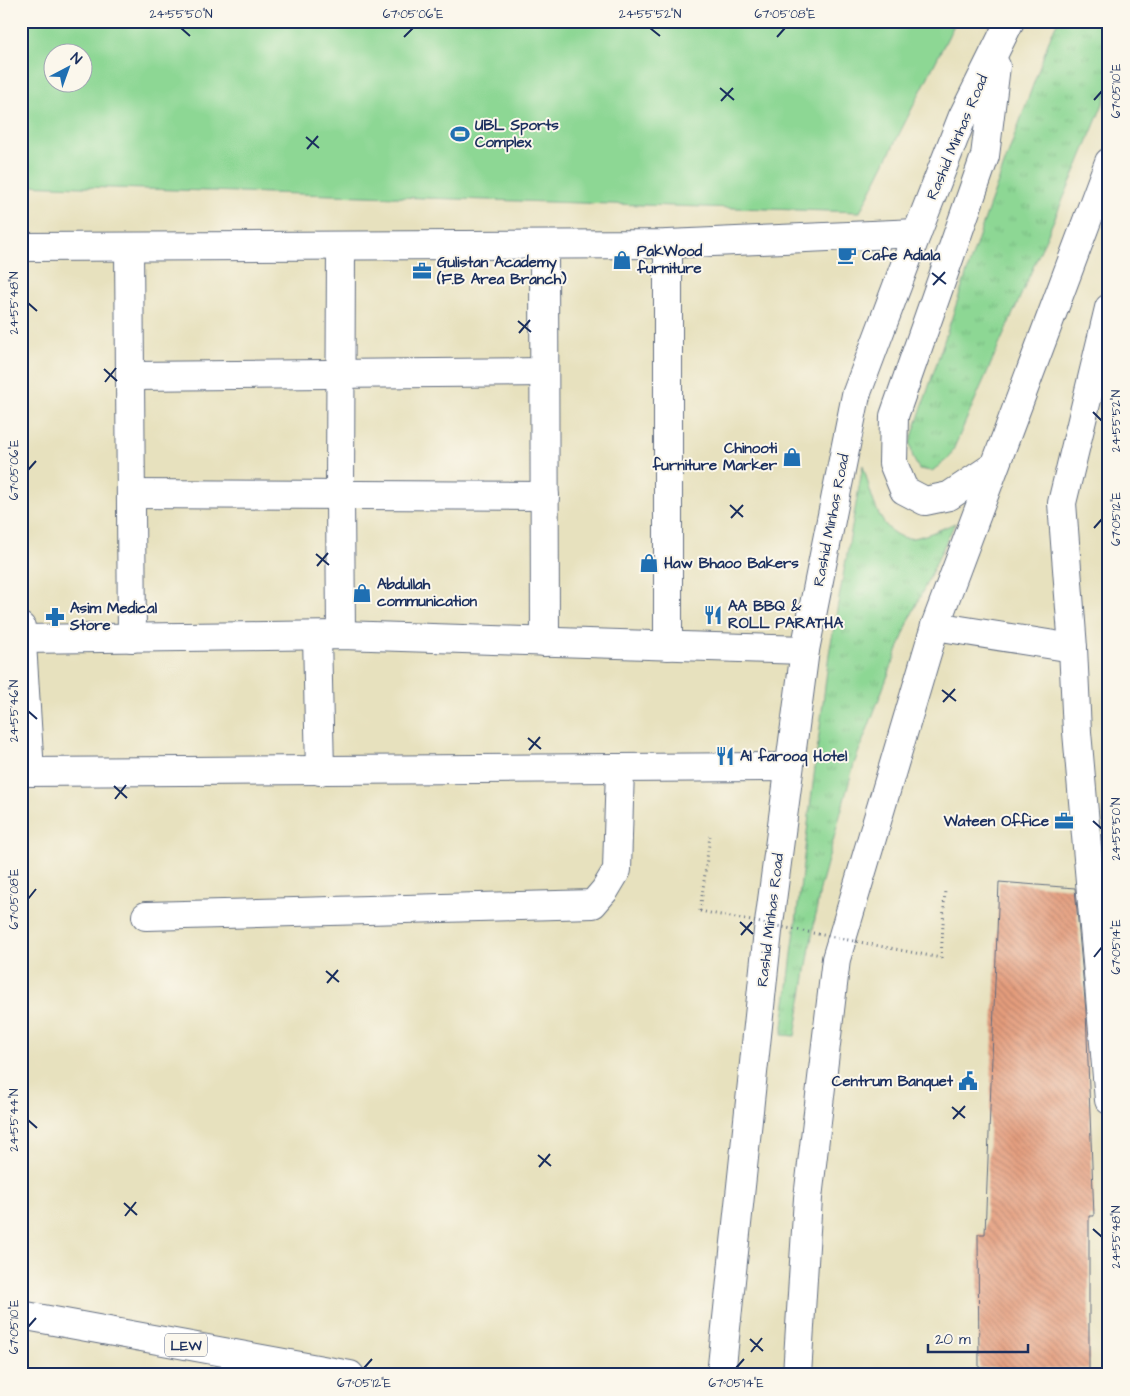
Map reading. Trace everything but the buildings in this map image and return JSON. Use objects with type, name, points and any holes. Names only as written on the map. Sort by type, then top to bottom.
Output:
[{"type":"main road","name":"Rashid Minhas Road","points":[[721,1375],[768,931],[805,650],[856,395],[962,118],[1010,21]]},
{"type":"main road","points":[[994,466],[949,496],[925,501],[904,490],[893,463],[894,416],[985,156],[998,45]]},
{"type":"main road","points":[[797,1375],[808,1198],[836,959],[935,626],[1109,162]]},
{"type":"main road","points":[[21,247],[668,244],[917,233]]},
{"type":"main road","points":[[668,244],[668,646]]},
{"type":"main road","points":[[544,245],[545,642]]},
{"type":"main road","points":[[320,770],[340,495],[341,246]]},
{"type":"main road","points":[[130,247],[132,638]]},
{"type":"main road","points":[[1109,308],[1062,503],[1077,732],[1109,1100]]},
{"type":"main road","points":[[131,376],[544,372]]},
{"type":"main road","points":[[131,494],[545,496]]},
{"type":"main road","points":[[935,626],[1073,648]]},
{"type":"main road","points":[[21,627],[26,772],[789,768]]},
{"type":"main road","points":[[21,639],[329,636],[805,650]]},
{"type":"main road","points":[[146,916],[593,904],[605,890],[617,870],[620,768]]},
{"type":"main road","name":"LEW","points":[[21,1315],[350,1375]]},
{"type":"path","points":[[710,836],[700,911],[940,958],[945,890]]},
{"type":"green space","name":"UBL Sports Complex","points":[[21,21],[956,21],[860,212],[21,185]]},
{"type":"green space","points":[[1058,21],[1109,21],[1109,89],[1078,165],[950,457],[932,471],[919,469],[913,458],[910,443],[985,218],[1051,35]]},
{"type":"green space","points":[[863,465],[872,497],[881,519],[896,534],[906,538],[917,537],[955,523],[910,618],[854,764],[820,889],[795,1036],[782,1035],[829,654]]},
{"type":"place","name":"UBL Sports Complex","points":[[460,134]]},
{"type":"place","name":"Cafe Adiala","points":[[847,255]]},
{"type":"place","name":"PakWood furniture","points":[[622,260]]},
{"type":"place","name":"Gulistan Academy (F.B Area Branch)","points":[[422,271]]},
{"type":"place","name":"Chinooti furniture Marker","points":[[792,457]]},
{"type":"place","name":"Haw Bhaoo Bakers","points":[[649,563]]},
{"type":"place","name":"Abdullah communication","points":[[362,593]]},
{"type":"place","name":"AA BBQ & ROLL PARATHA","points":[[713,615]]},
{"type":"place","name":"Asim Medical Store","points":[[55,617]]},
{"type":"place","name":"Al farooq Hotel","points":[[725,756]]},
{"type":"place","name":"Wateen Office","points":[[1064,821]]},
{"type":"place","name":"Centrum Banquet","points":[[968,1081]]}]
